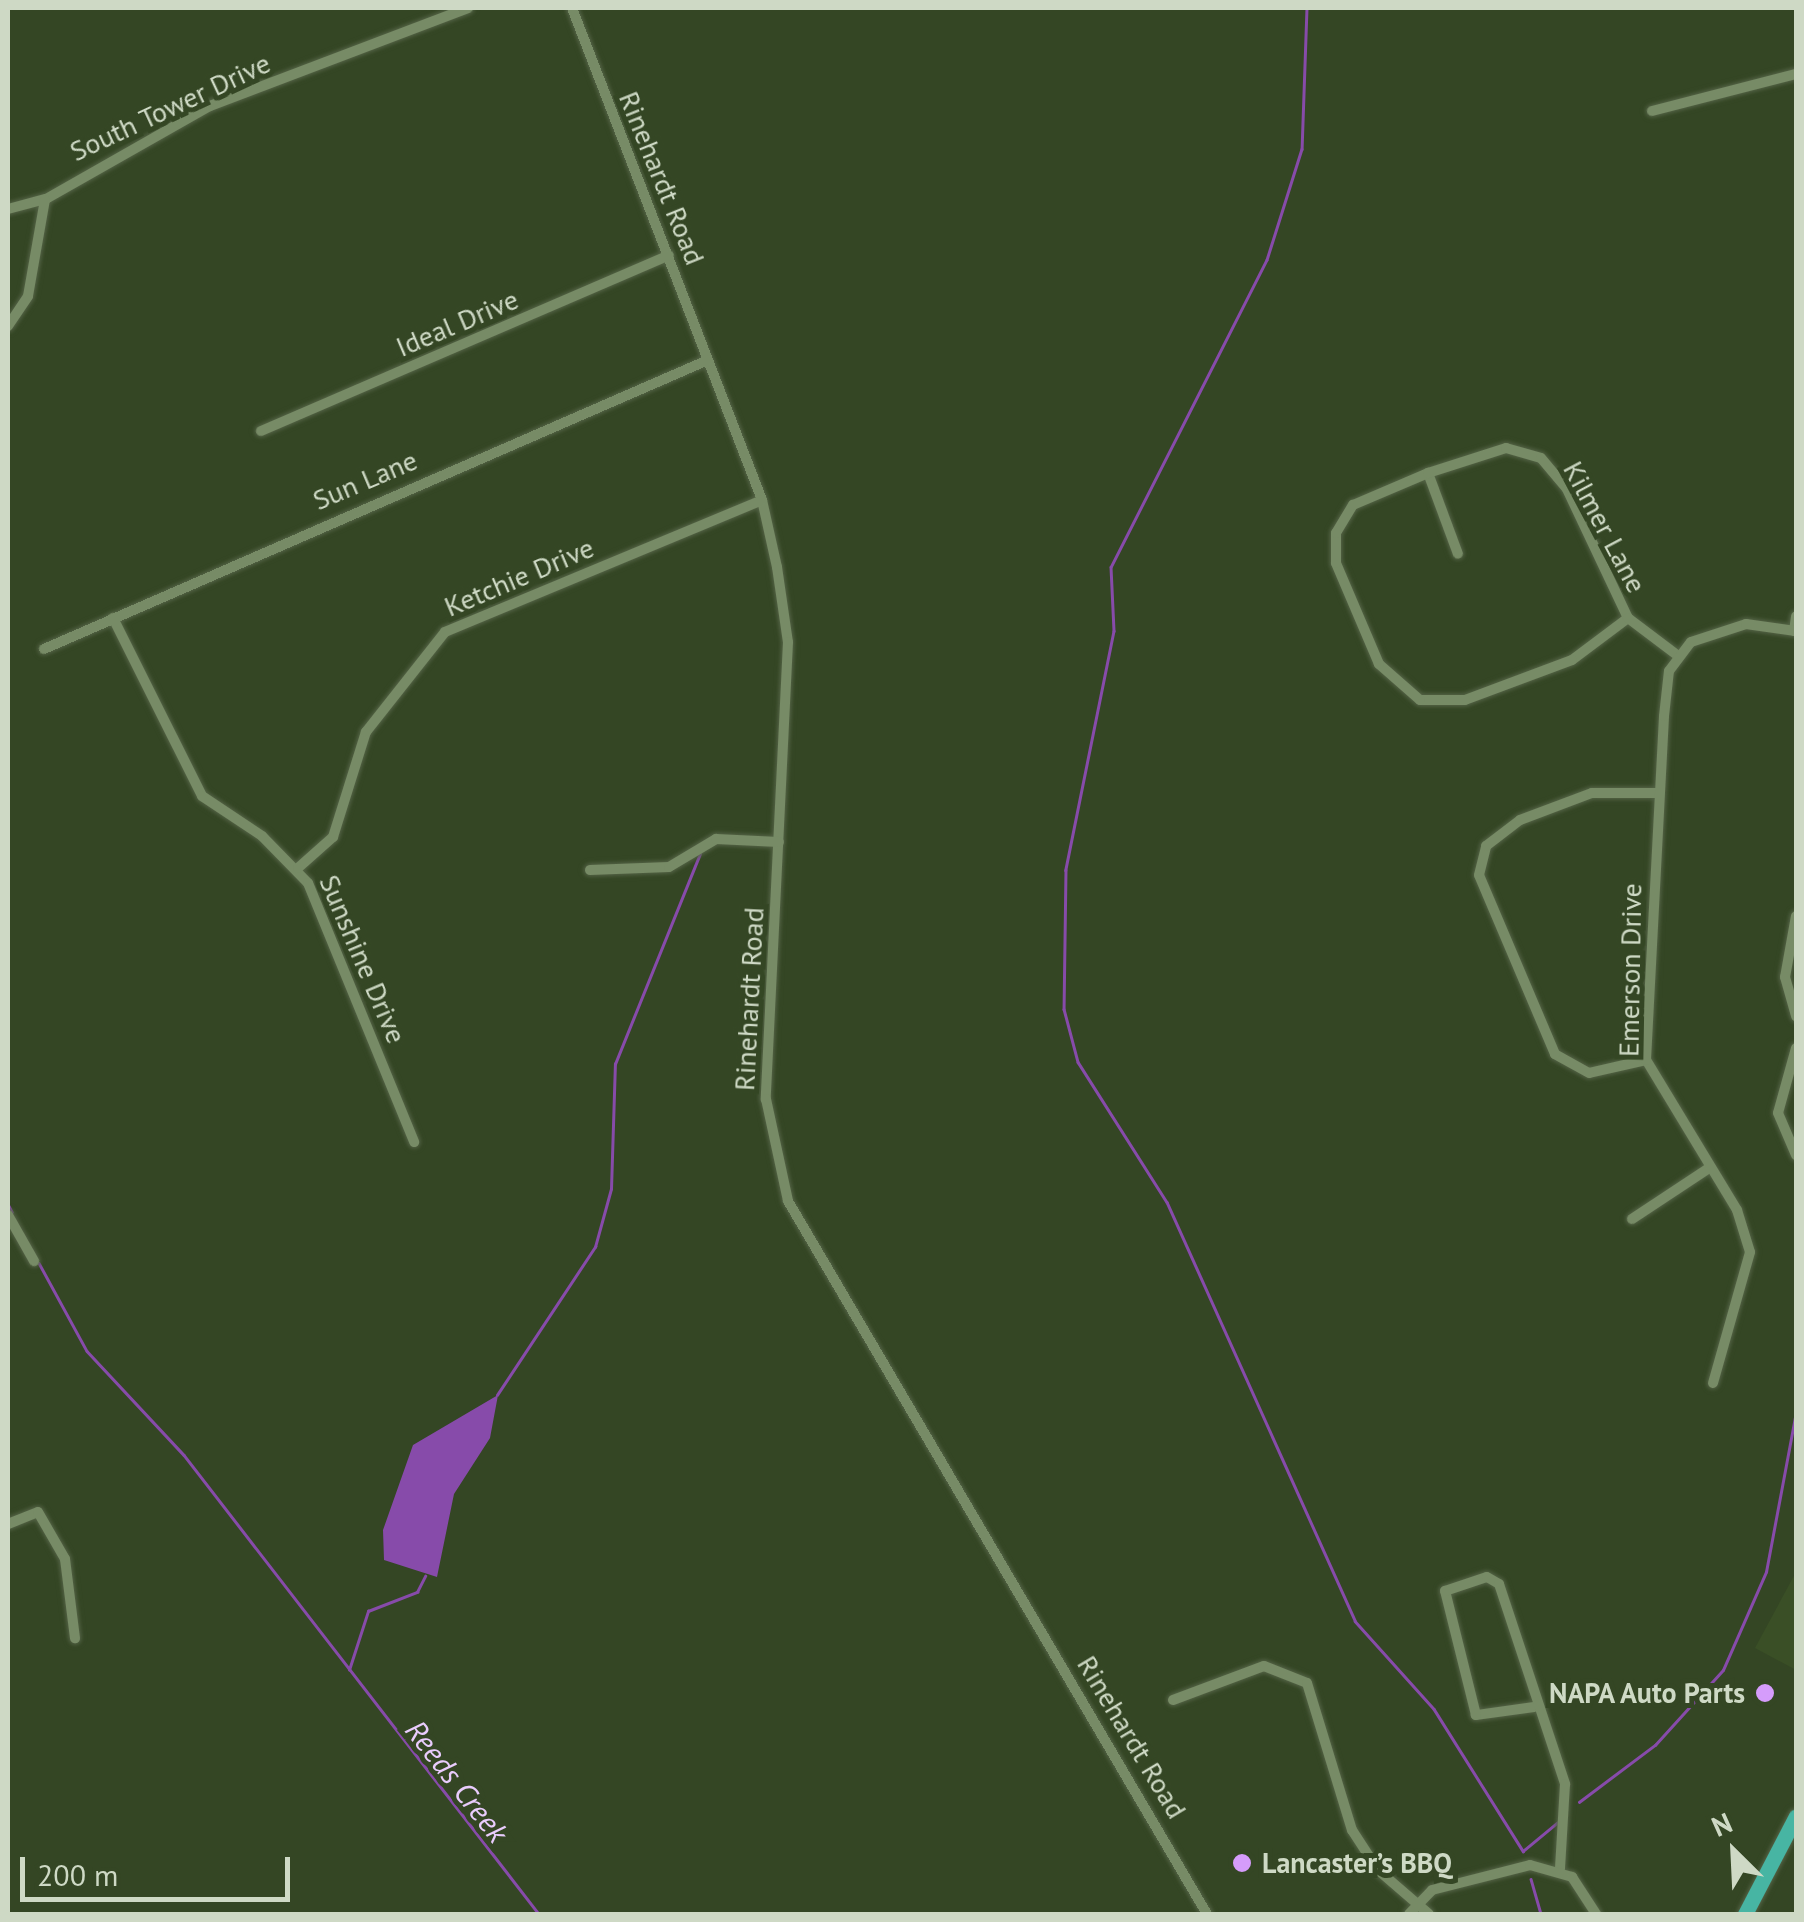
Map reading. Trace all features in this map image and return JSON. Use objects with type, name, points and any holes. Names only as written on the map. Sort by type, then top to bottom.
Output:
[{"type":"main road","points":[[1745,1914],[1796,1816]]},
{"type":"street","name":"South Tower Drive","points":[[8,209],[46,199],[210,106],[468,8]]},
{"type":"street","name":"Rinehardt Road","points":[[572,8],[762,500],[788,642],[766,1099],[788,1201],[1207,1914]]},
{"type":"street","points":[[1652,110],[1796,74]]},
{"type":"street","points":[[8,326],[28,296],[46,199]]},
{"type":"street","name":"Ideal Drive","points":[[262,430],[669,255]]},
{"type":"street","name":"Sun Lane","points":[[44,649],[708,360]]},
{"type":"street","name":"Kilmer Lane","points":[[1628,618],[1586,653],[1465,700],[1404,692],[1380,664],[1343,580],[1336,533],[1353,505],[1428,473],[1506,448],[1541,458],[1567,489],[1628,618],[1677,656]]},
{"type":"street","points":[[1428,473],[1458,554]]},
{"type":"street","name":"Ketchie Drive","points":[[298,868],[332,836],[366,732],[445,632],[762,500]]},
{"type":"street","points":[[1677,656],[1726,627],[1795,631],[1796,616]]},
{"type":"street","name":"Sunshine Drive","points":[[114,618],[202,796],[298,868],[414,1142]]},
{"type":"street","name":"Emerson Drive","points":[[1677,656],[1659,792],[1646,1060],[1709,1168],[1750,1252],[1713,1383]]},
{"type":"street","points":[[1646,1060],[1589,1073],[1554,1054],[1479,874],[1486,846],[1520,820],[1592,794],[1659,792]]},
{"type":"street","points":[[590,870],[670,867],[716,839],[779,842]]},
{"type":"street","points":[[1796,916],[1785,977],[1796,1016]]},
{"type":"street","points":[[1796,1048],[1778,1113],[1796,1155]]},
{"type":"street","points":[[1632,1220],[1709,1168]]},
{"type":"street","points":[[8,1215],[34,1262]]},
{"type":"street","points":[[8,1524],[38,1512],[66,1559],[75,1638]]},
{"type":"street","points":[[1534,1707],[1476,1715],[1445,1591],[1487,1577],[1499,1584],[1534,1707],[1567,1796],[1560,1869]]},
{"type":"street","points":[[1173,1700],[1264,1666],[1307,1683],[1352,1830],[1413,1910],[1429,1914]]},
{"type":"street","points":[[1413,1910],[1446,1884],[1530,1865],[1560,1869],[1596,1914]]},
{"type":"shaded area","points":[[498,1395],[490,1438],[454,1494],[437,1577],[384,1560],[383,1530],[413,1445]]},
{"type":"shaded area","points":[[1796,1572],[1796,1670],[1755,1648]]},
{"type":"waterway","points":[[1307,8],[1302,149],[1267,260],[1111,567],[1114,631],[1066,870],[1064,1009],[1078,1062],[1167,1202],[1355,1621],[1434,1709],[1523,1851],[1558,1822]]},
{"type":"waterway","points":[[497,1395],[595,1247],[611,1189],[615,1064],[700,854]]},
{"type":"waterway","points":[[8,1204],[12,1212]]},
{"type":"waterway","name":"Reeds Creek","points":[[39,1263],[87,1351],[184,1455],[539,1914]]},
{"type":"waterway","points":[[1579,1802],[1655,1745],[1723,1670],[1766,1572],[1796,1412]]},
{"type":"waterway","points":[[349,1670],[368,1611],[417,1592],[425,1576]]},
{"type":"waterway","points":[[1531,1879],[1541,1914]]},
{"type":"place","name":"NAPA Auto Parts","points":[[1765,1693]]},
{"type":"place","name":"Lancaster’s BBQ","points":[[1242,1863]]}]
